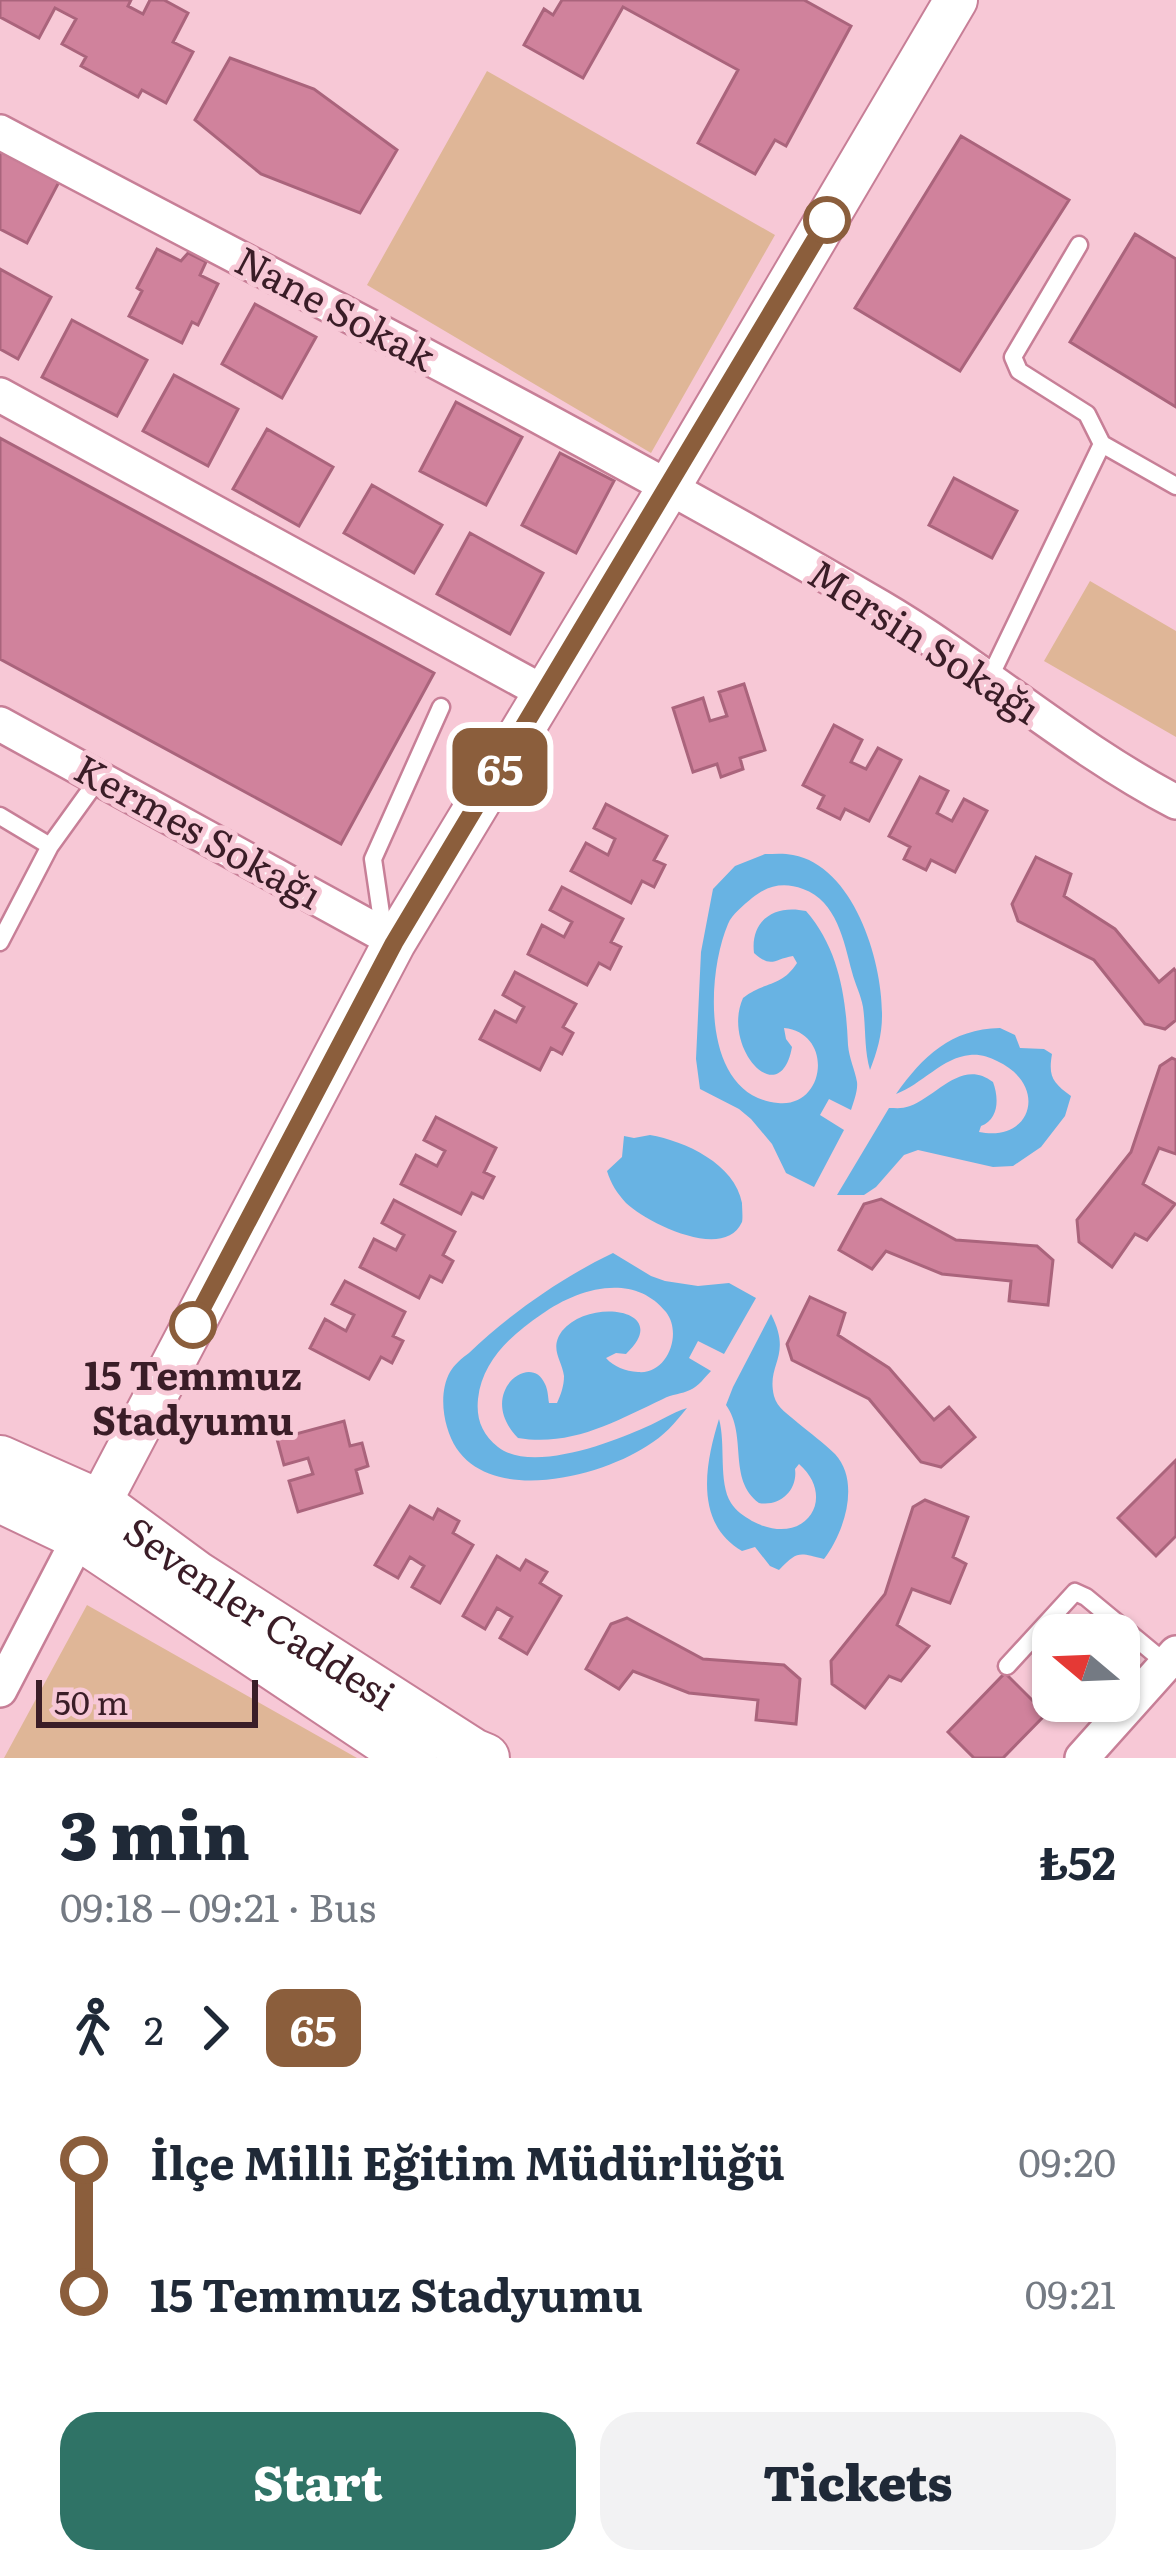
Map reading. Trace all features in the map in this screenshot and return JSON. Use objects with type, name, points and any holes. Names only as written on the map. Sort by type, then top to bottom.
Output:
[{"type":"main road","name":"Sevenler Caddesi","points":[[0,1460],[412,1758]]},
{"type":"main road","name":"Sevenler Caddesi","points":[[0,1498],[89,1520],[197,1576],[485,1758]]},
{"type":"street","points":[[0,1690],[389,939],[669,487],[950,2]]},
{"type":"street","name":"Nane Sokak","points":[[0,132],[669,487]]},
{"type":"street","points":[[0,395],[545,693]]},
{"type":"street","name":"Mersin Sokağı","points":[[669,487],[886,610],[1132,779],[1176,802]]},
{"type":"street","name":"Kermes Sokağı","points":[[0,724],[389,939]]},
{"type":"street","points":[[1082,1758],[1173,1663]]},
{"type":"lane","points":[[1079,244],[1013,357],[1019,371],[1087,414],[1102,444],[1176,486]]},
{"type":"lane","points":[[988,680],[1102,444]]},
{"type":"lane","points":[[389,939],[373,859],[441,707]]},
{"type":"lane","points":[[0,942],[50,846],[99,778]]},
{"type":"lane","points":[[0,816],[50,846]]},
{"type":"lane","points":[[1007,1666],[1075,1592],[1173,1663]]},
{"type":"shaded area","points":[[487,71],[775,235],[651,453],[367,285]]},
{"type":"shaded area","points":[[1090,581],[1176,631],[1176,737],[1044,661]]},
{"type":"shaded area","points":[[87,1605],[357,1758],[4,1758]]},
{"type":"water","points":[[765,854],[793,855],[833,877],[861,919],[881,994],[881,1030],[870,1070],[862,1003],[842,936],[824,903],[803,889],[776,886],[752,898],[728,924],[714,1002],[723,1057],[735,1079],[753,1095],[778,1103],[806,1094],[818,1069],[817,1055],[800,1033],[784,1028],[792,1047],[786,1066],[776,1074],[755,1066],[746,1052],[738,1017],[743,998],[785,977],[797,963],[793,956],[769,962],[760,958],[754,953],[756,932],[775,913],[806,911],[833,957],[857,1088],[851,1110],[829,1099],[820,1115],[844,1130],[814,1187],[786,1173],[772,1144],[751,1119],[700,1089],[696,1059],[701,952],[713,889],[735,866]]},
{"type":"water","points":[[1000,1028],[1015,1035],[1020,1048],[1052,1054],[1053,1079],[1071,1096],[1065,1116],[1041,1147],[1013,1166],[993,1167],[918,1150],[904,1155],[864,1195],[837,1195],[889,1108],[910,1106],[960,1076],[982,1076],[993,1082],[996,1107],[979,1132],[997,1133],[1022,1121],[1028,1097],[1024,1084],[1013,1071],[984,1056],[960,1057],[896,1094],[940,1047],[967,1033]]},
{"type":"water","points":[[650,1135],[693,1149],[730,1177],[742,1203],[742,1222],[733,1233],[719,1239],[685,1235],[650,1220],[623,1199],[607,1171],[622,1157],[624,1136]]},
{"type":"water","points":[[613,1253],[665,1281],[698,1286],[729,1283],[756,1298],[724,1354],[698,1341],[689,1358],[711,1371],[693,1389],[575,1435],[518,1438],[506,1422],[504,1393],[510,1382],[529,1372],[545,1384],[549,1403],[557,1403],[564,1376],[557,1343],[574,1320],[607,1311],[634,1318],[640,1327],[638,1339],[626,1354],[606,1358],[629,1371],[657,1367],[672,1341],[666,1312],[638,1292],[605,1288],[556,1305],[509,1340],[485,1373],[478,1413],[481,1426],[498,1447],[530,1457],[571,1453],[631,1434],[687,1408],[653,1442],[597,1469],[536,1480],[481,1470],[460,1453],[447,1427],[443,1399],[450,1372],[519,1310]]},
{"type":"water","points":[[771,1314],[780,1340],[772,1385],[776,1400],[835,1454],[843,1465],[848,1493],[838,1536],[824,1559],[799,1555],[779,1570],[755,1547],[742,1551],[727,1539],[716,1525],[707,1491],[719,1419],[725,1485],[738,1511],[771,1528],[787,1529],[810,1516],[815,1504],[816,1491],[799,1464],[790,1490],[767,1504],[749,1493],[740,1470],[736,1430],[726,1405]]},
{"type":"building","points":[[0,0],[131,0],[128,6],[143,14],[150,0],[164,0],[188,13],[173,42],[193,52],[166,103],[142,90],[138,97],[81,66],[86,57],[62,44],[76,19],[55,8],[39,38],[0,17]]},
{"type":"building","points":[[562,0],[804,0],[851,26],[786,146],[775,140],[755,174],[698,143],[738,70],[623,7],[583,78],[524,45],[544,9],[553,15]]},
{"type":"building","points":[[230,58],[314,89],[397,150],[360,213],[261,174],[195,120]]},
{"type":"building","points":[[961,136],[1069,200],[960,371],[855,308]]},
{"type":"building","points":[[0,151],[59,182],[27,243],[0,229]]},
{"type":"building","points":[[1135,234],[1176,259],[1176,407],[1070,342]]},
{"type":"building","points":[[157,249],[181,261],[188,253],[206,262],[200,275],[218,284],[198,325],[192,322],[182,343],[129,316]]},
{"type":"building","points":[[0,269],[51,297],[18,359],[0,349]]},
{"type":"building","points":[[255,304],[316,337],[282,398],[222,364]]},
{"type":"building","points":[[72,320],[147,360],[117,416],[42,377]]},
{"type":"building","points":[[174,375],[238,409],[208,466],[143,431]]},
{"type":"building","points":[[456,402],[522,437],[486,505],[420,471]]},
{"type":"building","points":[[267,429],[333,467],[299,526],[233,489]]},
{"type":"building","points":[[0,438],[434,673],[341,844],[0,659]]},
{"type":"building","points":[[560,453],[614,481],[576,553],[522,525]]},
{"type":"building","points":[[954,478],[1017,511],[992,558],[929,525]]},
{"type":"building","points":[[372,485],[442,525],[414,573],[344,533]]},
{"type":"building","points":[[470,533],[543,573],[510,634],[437,594]]},
{"type":"building","points":[[744,684],[765,750],[740,758],[743,769],[721,777],[717,764],[693,772],[673,708],[703,698],[710,721],[727,716],[719,692]]},
{"type":"building","points":[[834,725],[862,740],[851,762],[866,769],[878,748],[901,760],[869,821],[845,809],[840,819],[818,808],[824,796],[803,785]]},
{"type":"building","points":[[920,777],[948,791],[937,813],[952,821],[964,799],[987,811],[955,872],[931,860],[926,870],[904,859],[910,847],[889,836]]},
{"type":"building","points":[[606,804],[667,836],[654,860],[665,865],[654,887],[642,881],[631,903],[571,871],[586,843],[608,855],[615,839],[594,828]]},
{"type":"building","points":[[1036,857],[1071,874],[1064,896],[1115,929],[1159,982],[1174,969],[1176,1020],[1165,1029],[1145,1024],[1094,960],[1018,921],[1012,904]]},
{"type":"building","points":[[562,887],[623,919],[611,942],[621,947],[610,969],[599,963],[587,985],[528,954],[542,925],[564,937],[572,922],[550,910]]},
{"type":"building","points":[[515,972],[576,1004],[563,1027],[573,1033],[562,1054],[551,1048],[540,1070],[480,1039],[495,1011],[516,1022],[524,1007],[503,995]]},
{"type":"building","points":[[1176,1060],[1176,1154],[1159,1148],[1143,1184],[1175,1204],[1147,1240],[1135,1234],[1112,1267],[1079,1242],[1077,1220],[1131,1152],[1160,1066]]},
{"type":"building","points":[[436,1117],[496,1148],[484,1172],[494,1177],[483,1198],[472,1193],[461,1214],[401,1184],[416,1155],[437,1166],[445,1151],[424,1140]]},
{"type":"building","points":[[881,1199],[956,1240],[1037,1246],[1053,1260],[1048,1305],[1009,1301],[1011,1281],[942,1274],[886,1251],[872,1269],[839,1250],[864,1204]]},
{"type":"building","points":[[394,1200],[455,1232],[443,1255],[453,1261],[442,1282],[430,1276],[419,1298],[360,1267],[374,1239],[396,1250],[404,1235],[382,1223]]},
{"type":"building","points":[[345,1281],[405,1312],[393,1336],[403,1341],[392,1363],[381,1357],[369,1379],[310,1348],[325,1319],[346,1331],[354,1315],[332,1304]]},
{"type":"building","points":[[810,1297],[845,1313],[838,1335],[889,1368],[934,1420],[949,1407],[975,1437],[941,1467],[921,1462],[869,1399],[792,1360],[787,1344]]},
{"type":"building","points":[[344,1421],[350,1446],[362,1443],[368,1466],[356,1470],[362,1493],[298,1512],[289,1481],[313,1474],[308,1458],[284,1465],[277,1439]]},
{"type":"building","points":[[1176,1460],[1176,1536],[1156,1556],[1118,1518]]},
{"type":"building","points":[[925,1500],[968,1517],[953,1557],[966,1564],[950,1603],[912,1589],[897,1625],[929,1646],[901,1681],[889,1676],[865,1708],[832,1684],[831,1661],[885,1594],[913,1507]]},
{"type":"building","points":[[410,1506],[433,1519],[438,1509],[459,1521],[453,1533],[473,1545],[440,1603],[412,1587],[424,1566],[410,1557],[398,1578],[375,1565]]},
{"type":"building","points":[[497,1556],[520,1570],[526,1560],[547,1572],[540,1583],[561,1596],[527,1654],[500,1638],[512,1617],[497,1608],[485,1629],[463,1616]]},
{"type":"building","points":[[627,1618],[703,1659],[784,1665],[800,1679],[796,1724],[756,1720],[758,1700],[689,1693],[633,1671],[619,1689],[586,1669],[611,1624]]},
{"type":"building","points":[[1005,1673],[1032,1700],[1032,1722],[1038,1722],[1003,1758],[974,1758],[948,1732]]},
{"type":"bus line","name":"65","points":[[193,1325],[394,943],[827,220]]},
{"type":"place","name":"15 Temmuz Stadyumu","points":[[193,1325]]}]
